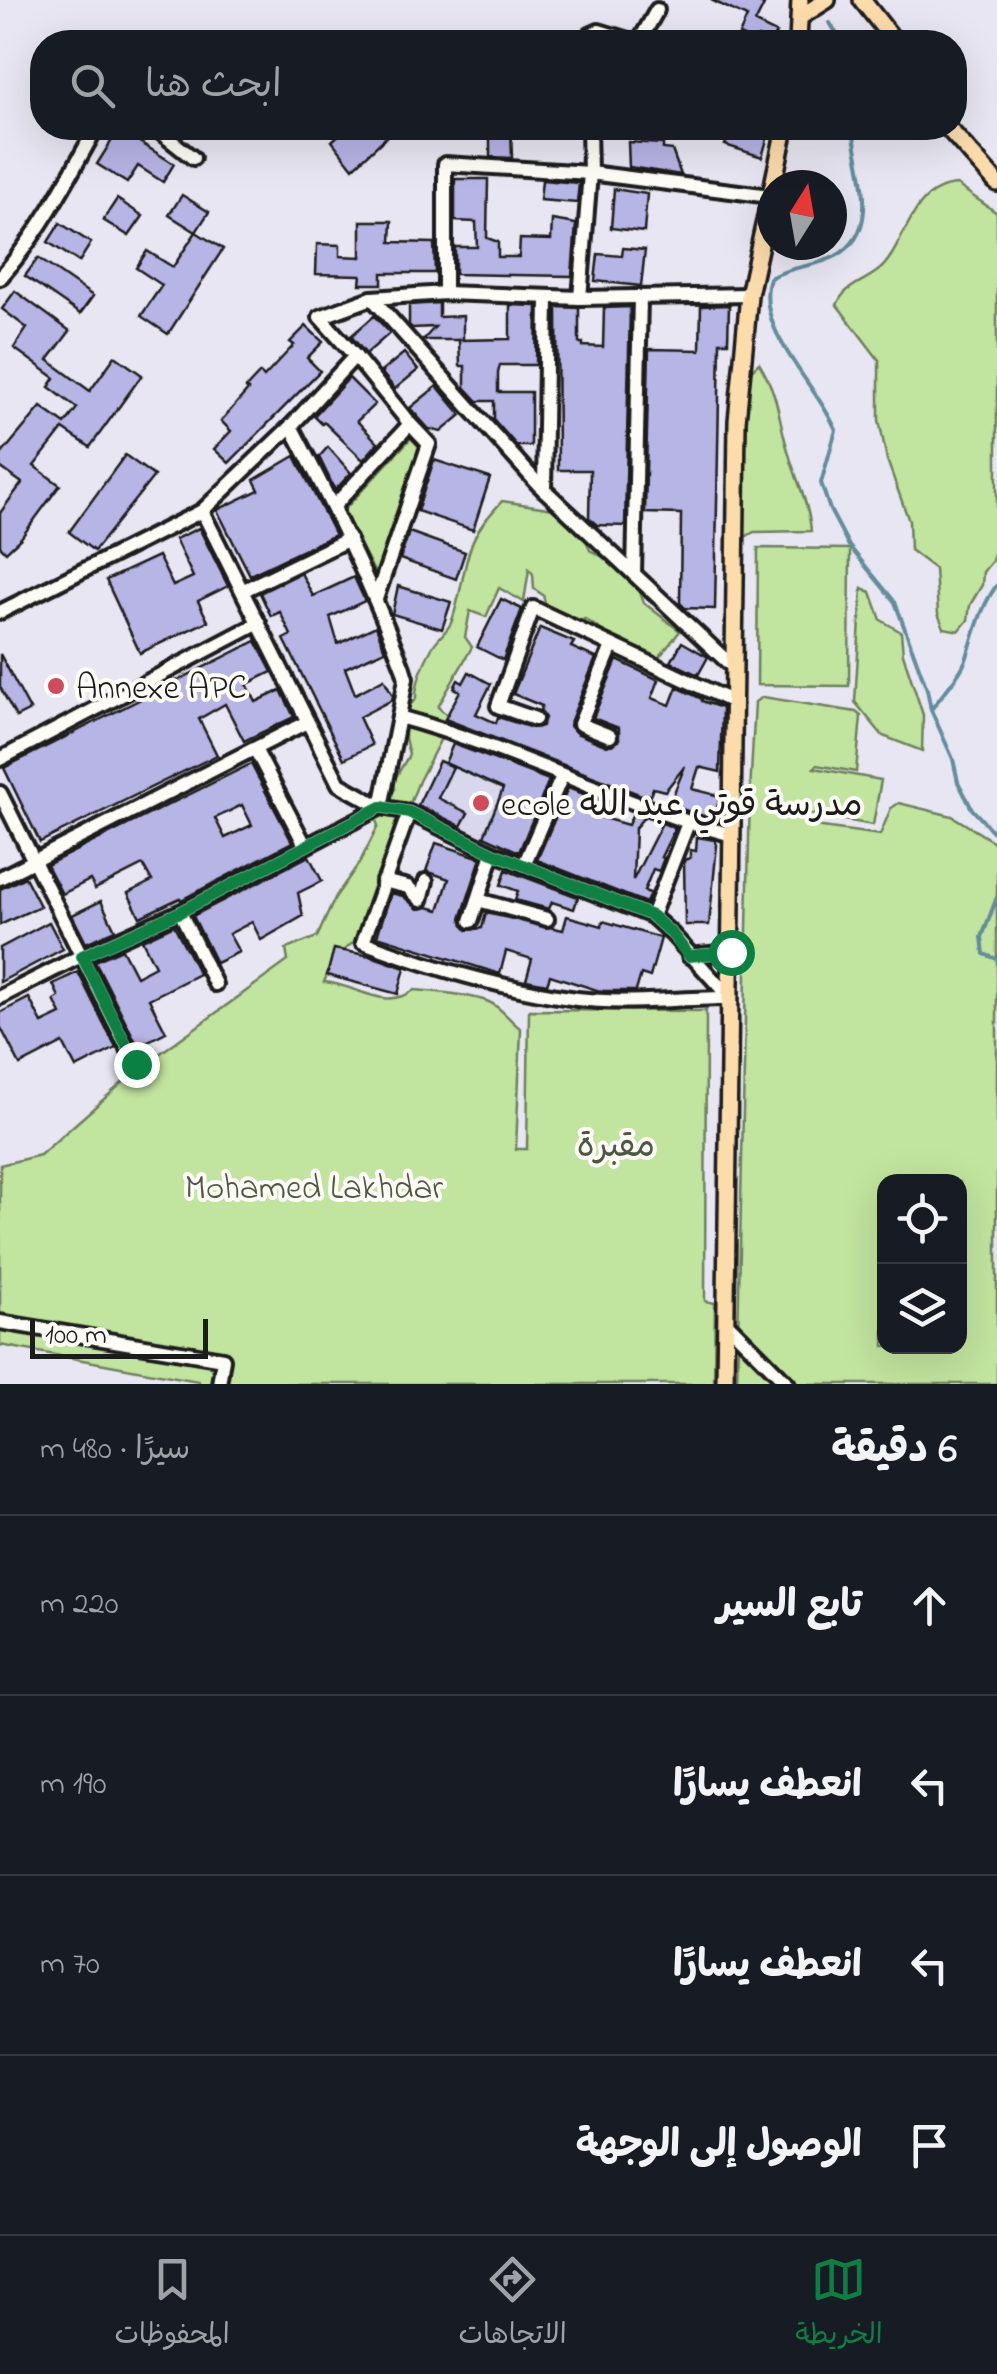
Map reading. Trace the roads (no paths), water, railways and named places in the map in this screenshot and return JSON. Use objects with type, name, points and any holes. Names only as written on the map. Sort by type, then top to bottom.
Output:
[{"type":"main road","points":[[800,8],[828,0]]},
{"type":"main road","points":[[862,0],[886,30]]},
{"type":"main road","points":[[776,170],[782,140]]},
{"type":"main road","points":[[958,140],[997,184]]},
{"type":"main road","points":[[725,1384],[737,421],[749,295],[757,258]]},
{"type":"street","points":[[644,30],[657,10]]},
{"type":"street","points":[[0,278],[29,244],[89,140]]},
{"type":"street","points":[[170,140],[192,158]]},
{"type":"street","points":[[580,298],[589,140]]},
{"type":"street","points":[[446,294],[445,164],[757,189]]},
{"type":"street","points":[[376,599],[428,444],[320,317],[372,298],[446,294],[546,298],[749,295]]},
{"type":"street","points":[[634,574],[640,297]]},
{"type":"street","points":[[372,298],[544,490],[733,667]]},
{"type":"street","points":[[544,490],[546,298]]},
{"type":"street","points":[[0,612],[202,511],[291,426],[355,356]]},
{"type":"street","points":[[336,512],[334,506],[410,424]]},
{"type":"street","points":[[291,426],[376,599],[406,678],[381,807]]},
{"type":"street","points":[[202,511],[338,784],[381,807],[409,812],[493,853],[652,916],[730,998]]},
{"type":"street","points":[[244,590],[348,538]]},
{"type":"street","points":[[535,720],[498,706],[533,608],[733,702]]},
{"type":"street","points":[[0,759],[259,622]]},
{"type":"street","points":[[610,736],[580,724],[612,646]]},
{"type":"street","points":[[399,716],[455,733],[688,823],[732,835]]},
{"type":"street","points":[[0,878],[308,722]]},
{"type":"street","points":[[255,749],[305,845]]},
{"type":"street","points":[[524,865],[562,776]]},
{"type":"street","points":[[0,793],[136,1064]]},
{"type":"street","points":[[0,998],[180,912],[381,807]]},
{"type":"street","points":[[409,812],[362,942],[475,979],[579,999],[639,1002],[730,998]]},
{"type":"street","points":[[652,916],[688,823]]},
{"type":"street","points":[[471,921],[493,853]]},
{"type":"street","points":[[383,881],[408,887],[422,900],[426,881]]},
{"type":"street","points":[[478,900],[547,919]]},
{"type":"street","points":[[180,912],[215,984]]},
{"type":"street","points":[[689,956],[731,952]]},
{"type":"street","points":[[725,1321],[788,1384]]},
{"type":"street","points":[[0,1322],[223,1358],[219,1384]]},
{"type":"waterway","points":[[830,23],[834,30]]},
{"type":"waterway","points":[[855,140],[864,198],[859,231],[851,245],[836,256],[770,278],[770,317],[836,430],[821,483],[830,510],[849,546],[895,602],[958,782],[972,809],[997,836]]},
{"type":"waterway","points":[[931,710],[964,664],[983,610],[997,585]]},
{"type":"waterway","points":[[997,897],[982,937],[984,954],[997,959]]},
{"type":"place","name":"Annexe APC","points":[[56,686]]},
{"type":"place","name":"ecole مدرسة قوتي عبد الله","points":[[481,803]]},
{"type":"park label","name":"مقبرة","points":[[616,1144]]},
{"type":"park label","name":"Mohamed Lakhdar","points":[[314,1186]]}]
